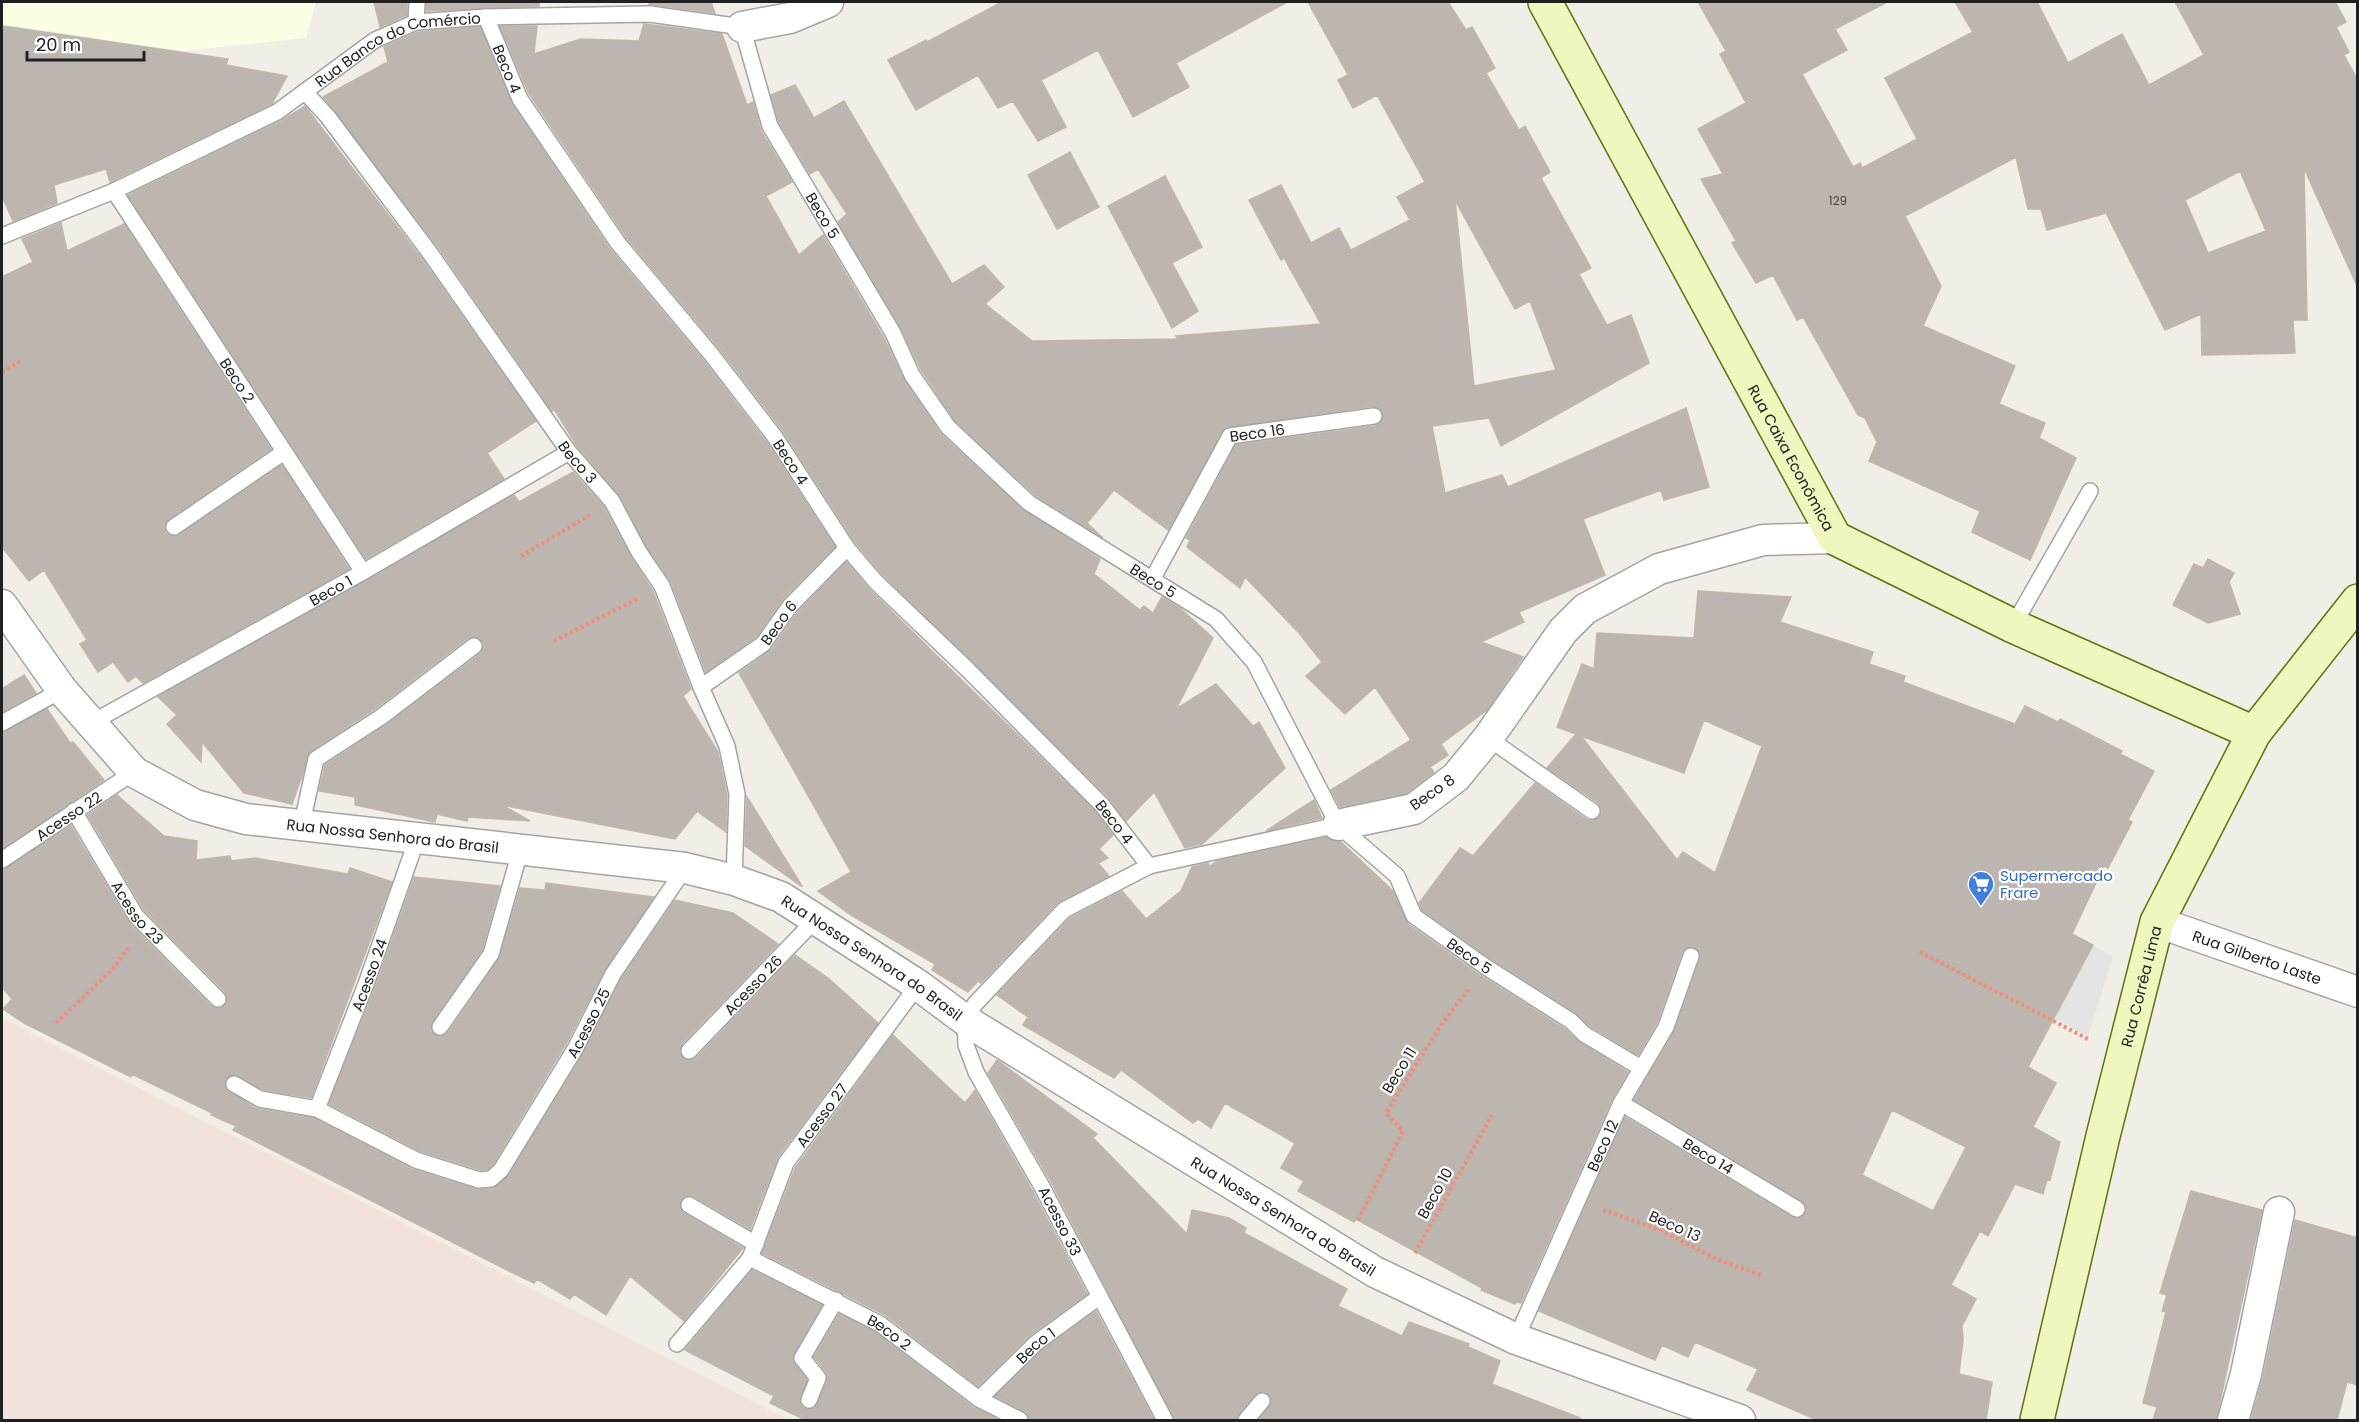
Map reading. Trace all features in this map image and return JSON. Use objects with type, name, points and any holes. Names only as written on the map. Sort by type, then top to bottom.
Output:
[{"type":"street","name":"Rua Banco do Comércio","points":[[742,27],[785,10],[828,2]]},
{"type":"street","name":"Rua Caixa Econômica","points":[[1545,2],[1834,538],[2013,626],[2254,733]]},
{"type":"street","name":"Beco 8","points":[[1338,825],[1414,809],[1456,777],[1488,738],[1563,631],[1585,609],[1669,566],[1763,540],[1834,538]]},
{"type":"street","name":"Rua Corrêa Lima","points":[[2037,1420],[2157,922],[2254,733],[2358,601]]},
{"type":"street","name":"Rua Nossa Senhora do Brasil","points":[[6,622],[134,772],[195,805],[246,819],[302,823],[417,839],[522,848],[685,868],[734,880],[781,897],[918,985],[965,1020],[1230,1181],[1341,1253],[1516,1339],[1740,1420]]},
{"type":"street","name":"Rua Gilberto Laste","points":[[2157,922],[2358,992]]},
{"type":"street","points":[[2233,1420],[2246,1374],[2279,1212]]},
{"type":"lane","points":[[416,22],[417,2]]},
{"type":"lane","name":"Rua Banco do Comércio","points":[[2,236],[114,191],[277,112],[375,40],[416,22],[486,17],[650,14],[742,27]]},
{"type":"lane","name":"Beco 4","points":[[486,17],[520,99],[618,243],[711,354],[775,437],[847,548],[883,590],[967,669],[1102,805],[1149,866]]},
{"type":"lane","name":"Beco 5","points":[[742,27],[770,126],[893,333],[912,375],[948,427],[1029,503],[1216,619],[1254,662],[1338,825],[1397,876],[1414,916],[1486,967],[1571,1021],[1584,1034],[1641,1068]]},
{"type":"lane","name":"Beco 3","points":[[305,92],[328,117],[430,253],[569,452],[612,501],[639,552],[662,586],[700,687],[727,746],[737,794],[734,880]]},
{"type":"lane","name":"Beco 2","points":[[114,191],[363,572]]},
{"type":"lane","name":"Beco 16","points":[[1153,578],[1230,436],[1374,416]]},
{"type":"lane","points":[[174,527],[285,452]]},
{"type":"lane","name":"Beco 1","points":[[91,723],[363,572],[569,452]]},
{"type":"lane","points":[[2013,626],[2090,491]]},
{"type":"lane","name":"Beco 6","points":[[700,687],[763,644],[790,606],[847,548]]},
{"type":"lane","points":[[302,823],[315,759],[381,717],[474,646]]},
{"type":"lane","points":[[2,723],[62,690]]},
{"type":"lane","points":[[1488,738],[1592,811]]},
{"type":"lane","name":"Acesso 22","points":[[2,860],[134,772]]},
{"type":"lane","name":"Acesso 23","points":[[74,811],[136,916],[218,999]]},
{"type":"lane","name":"Beco 8","points":[[965,1020],[975,1004],[1064,910],[1149,866],[1338,825]]},
{"type":"lane","name":"Acesso 24","points":[[317,1109],[366,984],[417,839]]},
{"type":"lane","points":[[440,1027],[491,954],[522,848]]},
{"type":"lane","name":"Acesso 25","points":[[317,1109],[416,1160],[478,1180],[491,1179],[501,1170],[575,1049],[613,974],[685,868]]},
{"type":"lane","name":"Acesso 26","points":[[689,1051],[817,918]]},
{"type":"lane","name":"Beco 12","points":[[1516,1339],[1621,1103],[1666,1027],[1690,956]]},
{"type":"lane","name":"Acesso 27","points":[[753,1251],[786,1163],[918,985]]},
{"type":"lane","name":"Acesso 33","points":[[965,1020],[966,1045],[976,1072],[1041,1185],[1098,1297],[1165,1420]]},
{"type":"lane","points":[[234,1084],[260,1099],[317,1109]]},
{"type":"lane","name":"Beco 14","points":[[1621,1103],[1797,1209]]},
{"type":"lane","name":"Beco 2","points":[[689,1205],[753,1251],[880,1324],[979,1399],[1020,1420]]},
{"type":"lane","points":[[677,1344],[753,1251]]},
{"type":"lane","name":"Beco 1","points":[[979,1399],[1036,1343],[1098,1297]]},
{"type":"lane","points":[[809,1400],[818,1378],[802,1358],[836,1300]]},
{"type":"lane","points":[[1246,1420],[1262,1401]]},
{"type":"path","points":[[2,372],[23,360]]},
{"type":"path","points":[[521,556],[612,501]]},
{"type":"path","points":[[554,641],[662,586]]},
{"type":"path","points":[[56,1023],[112,970],[145,926]]},
{"type":"path","points":[[1920,952],[2123,1057]]},
{"type":"path","name":"Beco 11","points":[[1341,1253],[1404,1131],[1386,1113],[1441,1025],[1486,967]]},
{"type":"path","name":"Beco 10","points":[[1399,1283],[1492,1115]]},
{"type":"path","name":"Beco 13","points":[[1576,1201],[1660,1230],[1719,1260],[1763,1276]]},
{"type":"shaded area","points":[[2,2],[316,2],[306,38],[182,51],[2,24]]},
{"type":"shaded area","points":[[2093,945],[2113,957],[2088,1036],[2054,1018]]},
{"type":"shaded area","points":[[2,1018],[789,1420],[2,1420]]},
{"type":"building","points":[[374,2],[407,2],[407,15],[380,27]]},
{"type":"building","points":[[427,2],[539,2],[539,6],[426,11]]},
{"type":"building","points":[[649,2],[711,2],[715,13],[649,4]]},
{"type":"building","points":[[1002,2],[1287,2],[1176,63],[1189,87],[1133,117],[1098,50],[1041,80],[1066,127],[1038,141],[1013,101],[998,108],[978,75],[916,110],[888,60]]},
{"type":"building","points":[[1308,2],[1448,2],[1466,30],[1472,27],[1495,68],[1486,73],[1519,130],[1525,126],[1550,172],[1541,178],[1591,268],[1579,274],[1607,325],[1631,315],[1649,363],[1501,446],[1489,418],[1432,426],[1445,493],[1502,475],[1508,487],[1686,408],[1709,487],[1664,500],[1661,490],[1583,519],[1605,575],[1519,612],[1524,622],[1481,642],[1523,657],[1487,710],[1441,744],[1448,755],[1430,767],[1434,772],[1407,793],[1340,807],[1331,790],[1411,740],[1375,687],[1345,714],[1306,676],[1322,662],[1299,633],[1245,577],[1240,588],[1187,547],[1190,540],[1186,538],[1236,445],[1375,426],[1383,419],[1381,410],[1373,406],[1225,428],[1168,530],[1114,490],[1087,523],[1103,538],[1035,495],[955,421],[921,370],[901,328],[838,222],[847,214],[818,169],[810,174],[779,122],[771,95],[795,85],[814,118],[844,101],[952,284],[984,265],[1004,287],[985,304],[1032,341],[1178,339],[1176,336],[1321,324],[1284,258],[1281,260],[1249,200],[1281,185],[1311,243],[1339,228],[1351,250],[1410,220],[1397,197],[1425,182],[1377,95],[1353,108],[1338,80],[1348,75]],"holes":[[[1455,200],[1515,309],[1530,301],[1556,370],[1474,386]]]},
{"type":"building","points":[[1698,2],[1887,2],[1835,29],[1847,50],[1802,74],[1853,167],[1860,163],[1862,168],[1917,139],[1885,78],[1973,32],[1955,2],[2037,2],[2068,63],[2122,34],[2149,85],[2204,55],[2175,2],[2335,2],[2346,22],[2336,27],[2349,52],[2344,55],[2358,81],[2358,288],[2304,168],[2307,320],[2293,320],[2295,353],[2202,355],[2201,314],[2165,330],[2106,213],[2047,230],[2041,209],[2028,209],[2016,157],[1905,216],[1941,286],[1923,326],[2015,366],[1999,404],[2045,423],[2039,438],[2076,458],[2030,560],[1972,532],[1980,511],[1869,461],[1877,442],[1865,418],[1858,415],[1803,317],[1797,320],[1773,275],[1756,283],[1732,243],[1736,241],[1701,179],[1723,174],[1698,129],[1746,103],[1720,54],[1726,51]],"holes":[[[2240,171],[2266,231],[2208,253],[2185,200]]]},
{"type":"building","points":[[644,24],[722,34],[747,105],[753,102],[761,131],[792,182],[766,196],[799,255],[823,235],[884,338],[904,380],[941,434],[1023,510],[1100,559],[1094,574],[1140,610],[1144,606],[1153,613],[1162,597],[1181,609],[1213,638],[1176,709],[1216,684],[1253,726],[1259,722],[1285,768],[1202,844],[1185,848],[1154,792],[1126,821],[1109,798],[883,575],[855,542],[783,431],[719,348],[626,237],[529,94],[500,26],[537,26],[534,54],[581,39],[639,41]]},
{"type":"building","points":[[2,26],[228,59],[226,65],[287,76],[272,104],[110,182],[106,169],[54,185],[57,203],[13,221],[2,196]]},
{"type":"building","points":[[480,27],[512,104],[610,249],[703,360],[767,443],[835,547],[783,599],[756,637],[706,672],[671,582],[647,547],[620,496],[577,446],[554,409],[552,411],[438,247],[323,97],[388,62],[384,47],[418,32]]},
{"type":"building","points":[[305,106],[422,259],[536,421],[487,453],[504,479],[366,559],[128,195],[281,121]]},
{"type":"building","points":[[1070,152],[1099,207],[1057,229],[1028,175]]},
{"type":"building","points":[[1165,176],[1202,247],[1172,263],[1198,311],[1172,328],[1108,206]]},
{"type":"building","points":[[61,223],[67,251],[124,224],[271,449],[169,519],[164,527],[166,533],[174,537],[179,535],[282,465],[349,569],[143,683],[136,676],[128,682],[113,662],[98,672],[80,644],[87,640],[44,570],[29,581],[2,547],[2,277],[33,262],[22,239]]},
{"type":"building","points":[[573,472],[604,507],[631,557],[653,591],[691,689],[683,696],[718,752],[727,795],[726,832],[697,811],[675,839],[502,805],[530,821],[468,817],[467,821],[437,814],[435,822],[355,805],[355,797],[319,791],[325,765],[386,725],[480,654],[484,644],[477,637],[468,638],[375,709],[311,751],[292,804],[244,793],[202,742],[201,762],[167,724],[177,715],[158,697],[514,495],[519,502]]},
{"type":"building","points":[[2208,559],[2234,573],[2229,582],[2240,614],[2208,623],[2173,605],[2194,564],[2203,568]]},
{"type":"building","points":[[846,562],[869,589],[1095,811],[1113,835],[1099,849],[1108,858],[1098,863],[1109,876],[1057,903],[981,983],[978,981],[968,992],[932,970],[935,964],[851,915],[818,891],[851,872],[739,673],[771,650],[798,612]]},
{"type":"building","points":[[1698,591],[1791,597],[1780,622],[1873,652],[1869,664],[1905,676],[1903,682],[2015,724],[2025,706],[2058,722],[2060,719],[2122,751],[2120,754],[2154,771],[2128,820],[2132,822],[2108,868],[2104,866],[2072,934],[2093,945],[2028,1067],[2056,1083],[2033,1127],[2060,1142],[2050,1180],[2047,1179],[2043,1194],[2015,1184],[1988,1236],[1980,1231],[1951,1285],[1976,1299],[1962,1326],[1963,1340],[1959,1374],[1992,1382],[1986,1420],[1817,1420],[1747,1390],[1758,1369],[1695,1342],[1688,1357],[1662,1345],[1655,1360],[1539,1311],[1625,1117],[1792,1217],[1801,1218],[1807,1210],[1802,1201],[1634,1100],[1675,1030],[1700,959],[1698,949],[1690,946],[1682,952],[1657,1023],[1638,1055],[1590,1026],[1576,1013],[1491,959],[1422,910],[1419,903],[1460,848],[1473,856],[1535,783],[1586,819],[1592,821],[1600,817],[1602,811],[1598,803],[1547,768],[1576,734],[1557,727],[1582,664],[1594,669],[1597,633],[1694,638]],"holes":[[[1704,720],[1762,746],[1715,873],[1683,852],[1677,860],[1581,736],[1684,773]],[[1892,1110],[1966,1147],[1933,1211],[1862,1175]]]},
{"type":"building","points":[[24,675],[36,693],[2,712],[2,689]]},
{"type":"building","points":[[47,709],[70,743],[73,742],[104,780],[2,849],[2,733]]},
{"type":"building","points":[[117,795],[164,836],[197,841],[196,860],[230,856],[231,861],[255,858],[348,874],[350,868],[392,882],[311,1098],[263,1090],[235,1074],[226,1079],[225,1088],[255,1108],[314,1118],[412,1169],[476,1189],[493,1189],[509,1175],[583,1054],[621,979],[675,900],[733,913],[778,944],[682,1044],[680,1053],[683,1058],[691,1060],[696,1058],[795,955],[828,978],[878,1023],[778,1157],[750,1229],[693,1196],[685,1196],[681,1200],[679,1206],[684,1213],[743,1248],[684,1321],[630,1276],[606,1315],[574,1294],[570,1299],[537,1279],[534,1283],[509,1271],[233,1130],[236,1126],[211,1115],[212,1113],[132,1074],[131,1077],[24,1023],[3,1009],[12,999],[2,987],[2,870],[71,826],[129,923],[211,1006],[220,1009],[227,1002],[225,992],[144,910],[88,815]]},
{"type":"building","points":[[747,797],[802,886],[745,846]]},
{"type":"building","points":[[1314,800],[1322,818],[1266,831],[1292,814]]},
{"type":"building","points":[[1326,837],[1341,842],[1393,891],[1408,924],[1480,975],[1565,1029],[1579,1042],[1628,1072],[1612,1099],[1521,1303],[1516,1302],[1515,1304],[1481,1290],[1482,1288],[1356,1219],[1354,1222],[1298,1191],[1304,1181],[1281,1168],[1295,1143],[1225,1103],[1211,1128],[1198,1119],[1193,1123],[1121,1070],[1114,1078],[1023,1025],[1028,1017],[997,995],[1070,918],[1122,891],[1146,919],[1181,891],[1192,867],[1208,863],[1210,866],[1217,861]]},
{"type":"building","points":[[414,877],[500,886],[482,950],[432,1022],[431,1032],[440,1037],[448,1033],[499,959],[520,888],[545,890],[546,883],[654,897],[605,969],[566,1044],[493,1164],[487,1170],[480,1170],[420,1151],[329,1104],[375,988]]},
{"type":"building","points":[[893,1035],[965,1103],[975,1090],[1032,1190],[1087,1294],[1029,1336],[978,1386],[885,1315],[762,1253],[795,1168]]},
{"type":"building","points":[[997,1060],[1097,1134],[1093,1138],[1187,1234],[1192,1210],[1229,1218],[1246,1228],[1244,1233],[1347,1289],[1338,1306],[1402,1336],[1409,1322],[1469,1344],[1468,1347],[1500,1361],[1492,1384],[1580,1418],[1579,1420],[1258,1420],[1272,1402],[1269,1394],[1263,1391],[1255,1395],[1239,1414],[1237,1420],[1175,1420],[1050,1180],[988,1073]]},
{"type":"building","points":[[2191,1191],[2262,1210],[2216,1420],[2153,1420],[2157,1407],[2143,1403],[2166,1312],[2162,1311],[2167,1295],[2160,1293]]},
{"type":"building","points":[[2295,1220],[2358,1238],[2358,1385],[2347,1382],[2337,1420],[2251,1420],[2263,1378]]},
{"type":"building","points":[[752,1270],[822,1305],[792,1358],[807,1380],[799,1401],[805,1409],[815,1407],[827,1382],[826,1372],[814,1357],[839,1314],[875,1332],[973,1407],[1000,1420],[805,1420],[770,1403],[774,1396],[685,1350]]},
{"type":"building","points":[[1096,1311],[1154,1420],[1030,1420],[1025,1412],[995,1396],[1042,1350]]},
{"type":"place","name":"Supermercado Frare","points":[[1981,907]]}]
